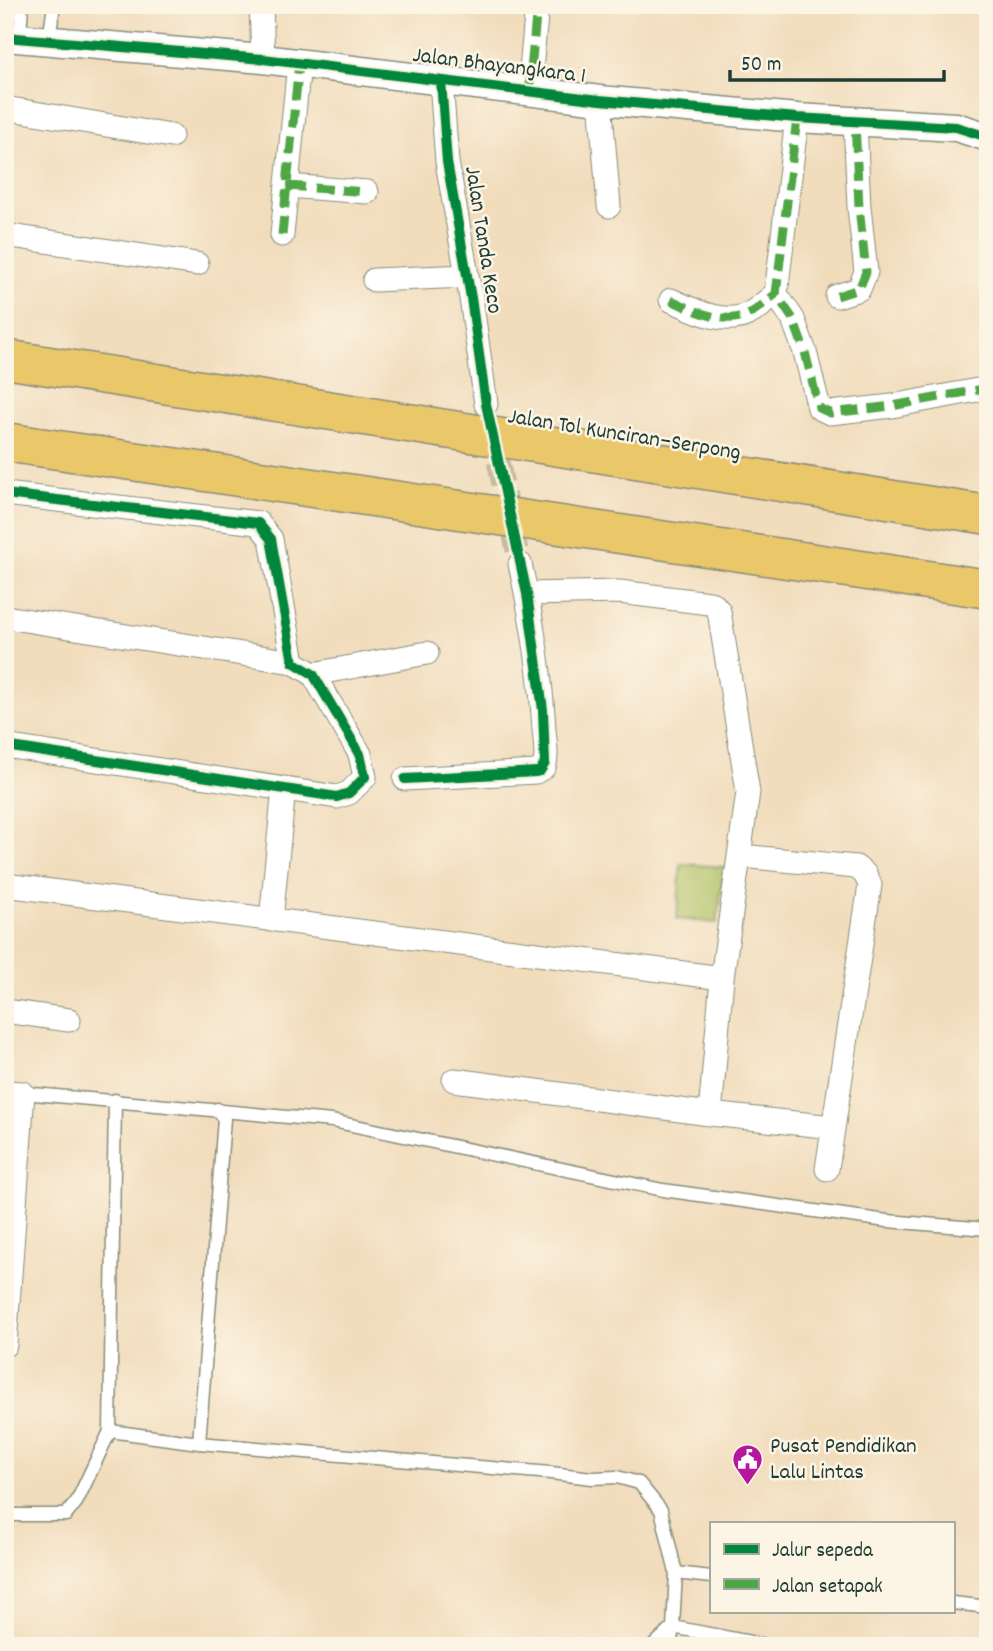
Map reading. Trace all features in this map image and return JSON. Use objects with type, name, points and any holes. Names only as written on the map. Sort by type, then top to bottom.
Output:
[{"type":"highway","name":"Jalan Tol Kunciran–Serpong","points":[[5,359],[988,515]]},
{"type":"highway","points":[[5,442],[988,589]]},
{"type":"street","points":[[261,5],[263,59]]},
{"type":"street","points":[[529,92],[537,5]]},
{"type":"street","name":"Jalan Bhayangkara 1","points":[[13,37],[263,59],[600,100],[797,118],[956,127],[988,137]]},
{"type":"street","points":[[282,234],[299,64]]},
{"type":"street","name":"Jalan Tanda Keco","points":[[441,81],[447,162],[486,404]]},
{"type":"street","points":[[600,100],[608,206]]},
{"type":"street","points":[[5,108],[171,136]]},
{"type":"street","points":[[797,118],[776,294],[793,319],[819,408],[830,413],[843,412],[988,388]]},
{"type":"street","points":[[837,296],[859,289],[866,272],[855,121]]},
{"type":"street","points":[[287,186],[367,192]]},
{"type":"street","points":[[5,235],[197,264]]},
{"type":"street","points":[[374,279],[467,276]]},
{"type":"street","points":[[671,300],[721,318],[747,315],[776,294]]},
{"type":"street","points":[[5,494],[258,523],[271,539],[303,668],[360,754],[365,777],[349,793],[337,797],[5,746]]},
{"type":"street","points":[[405,779],[536,772],[544,767],[546,752],[543,710],[527,594],[520,564]]},
{"type":"street","points":[[527,594],[618,592],[709,603],[719,611],[748,792],[722,978],[710,1114]]},
{"type":"street","points":[[5,617],[303,668],[427,653]]},
{"type":"street","points":[[271,920],[284,788]]},
{"type":"street","points":[[741,856],[856,867],[868,879],[870,885],[827,1168]]},
{"type":"street","points":[[5,885],[722,978]]},
{"type":"street","points":[[5,1012],[69,1020]]},
{"type":"street","points":[[454,1080],[710,1114],[833,1127]]},
{"type":"street","points":[[5,1345],[14,1093]]},
{"type":"lane","points":[[13,37],[22,5]]},
{"type":"lane","points":[[49,40],[54,5]]},
{"type":"lane","points":[[14,1093],[332,1121],[663,1190],[887,1221],[988,1229]]},
{"type":"lane","points":[[5,1515],[66,1516],[77,1501],[110,1431],[115,1100]]},
{"type":"lane","points":[[199,1443],[224,1119],[216,1109]]},
{"type":"lane","points":[[110,1431],[199,1443],[538,1471],[592,1478],[617,1477],[639,1483],[661,1510],[676,1573],[670,1646]]},
{"type":"lane","points":[[676,1573],[710,1577]]},
{"type":"lane","points":[[954,1603],[988,1607]]},
{"type":"lane","points":[[653,1646],[673,1627]]},
{"type":"lane","points":[[673,1627],[771,1646]]},
{"type":"green space","points":[[681,864],[724,867],[717,923],[677,919]]},
{"type":"tunnel","points":[[491,428],[520,564]]},
{"type":"marked path","points":[[529,92],[537,5]]},
{"type":"marked path","points":[[282,235],[299,63]]},
{"type":"marked path","points":[[797,118],[776,294],[793,319],[805,352],[819,408],[830,413],[892,406],[988,388]]},
{"type":"marked path","points":[[837,296],[859,289],[866,272],[859,207],[855,121]]},
{"type":"marked path","points":[[287,186],[367,192]]},
{"type":"marked path","points":[[671,300],[709,315],[729,318],[752,312],[776,294]]},
{"type":"cycle path","points":[[5,37],[263,59],[600,100],[797,118],[956,127],[988,137]]},
{"type":"cycle path","points":[[405,779],[536,772],[540,771],[545,763],[543,710],[527,594],[486,404],[447,162],[441,81]]},
{"type":"cycle path","points":[[5,494],[258,523],[271,539],[293,662],[313,674],[360,754],[365,777],[349,793],[337,797],[5,746]]},
{"type":"place","name":"Pusat Pendidikan Lalu Lintas","points":[[747,1487]]}]
